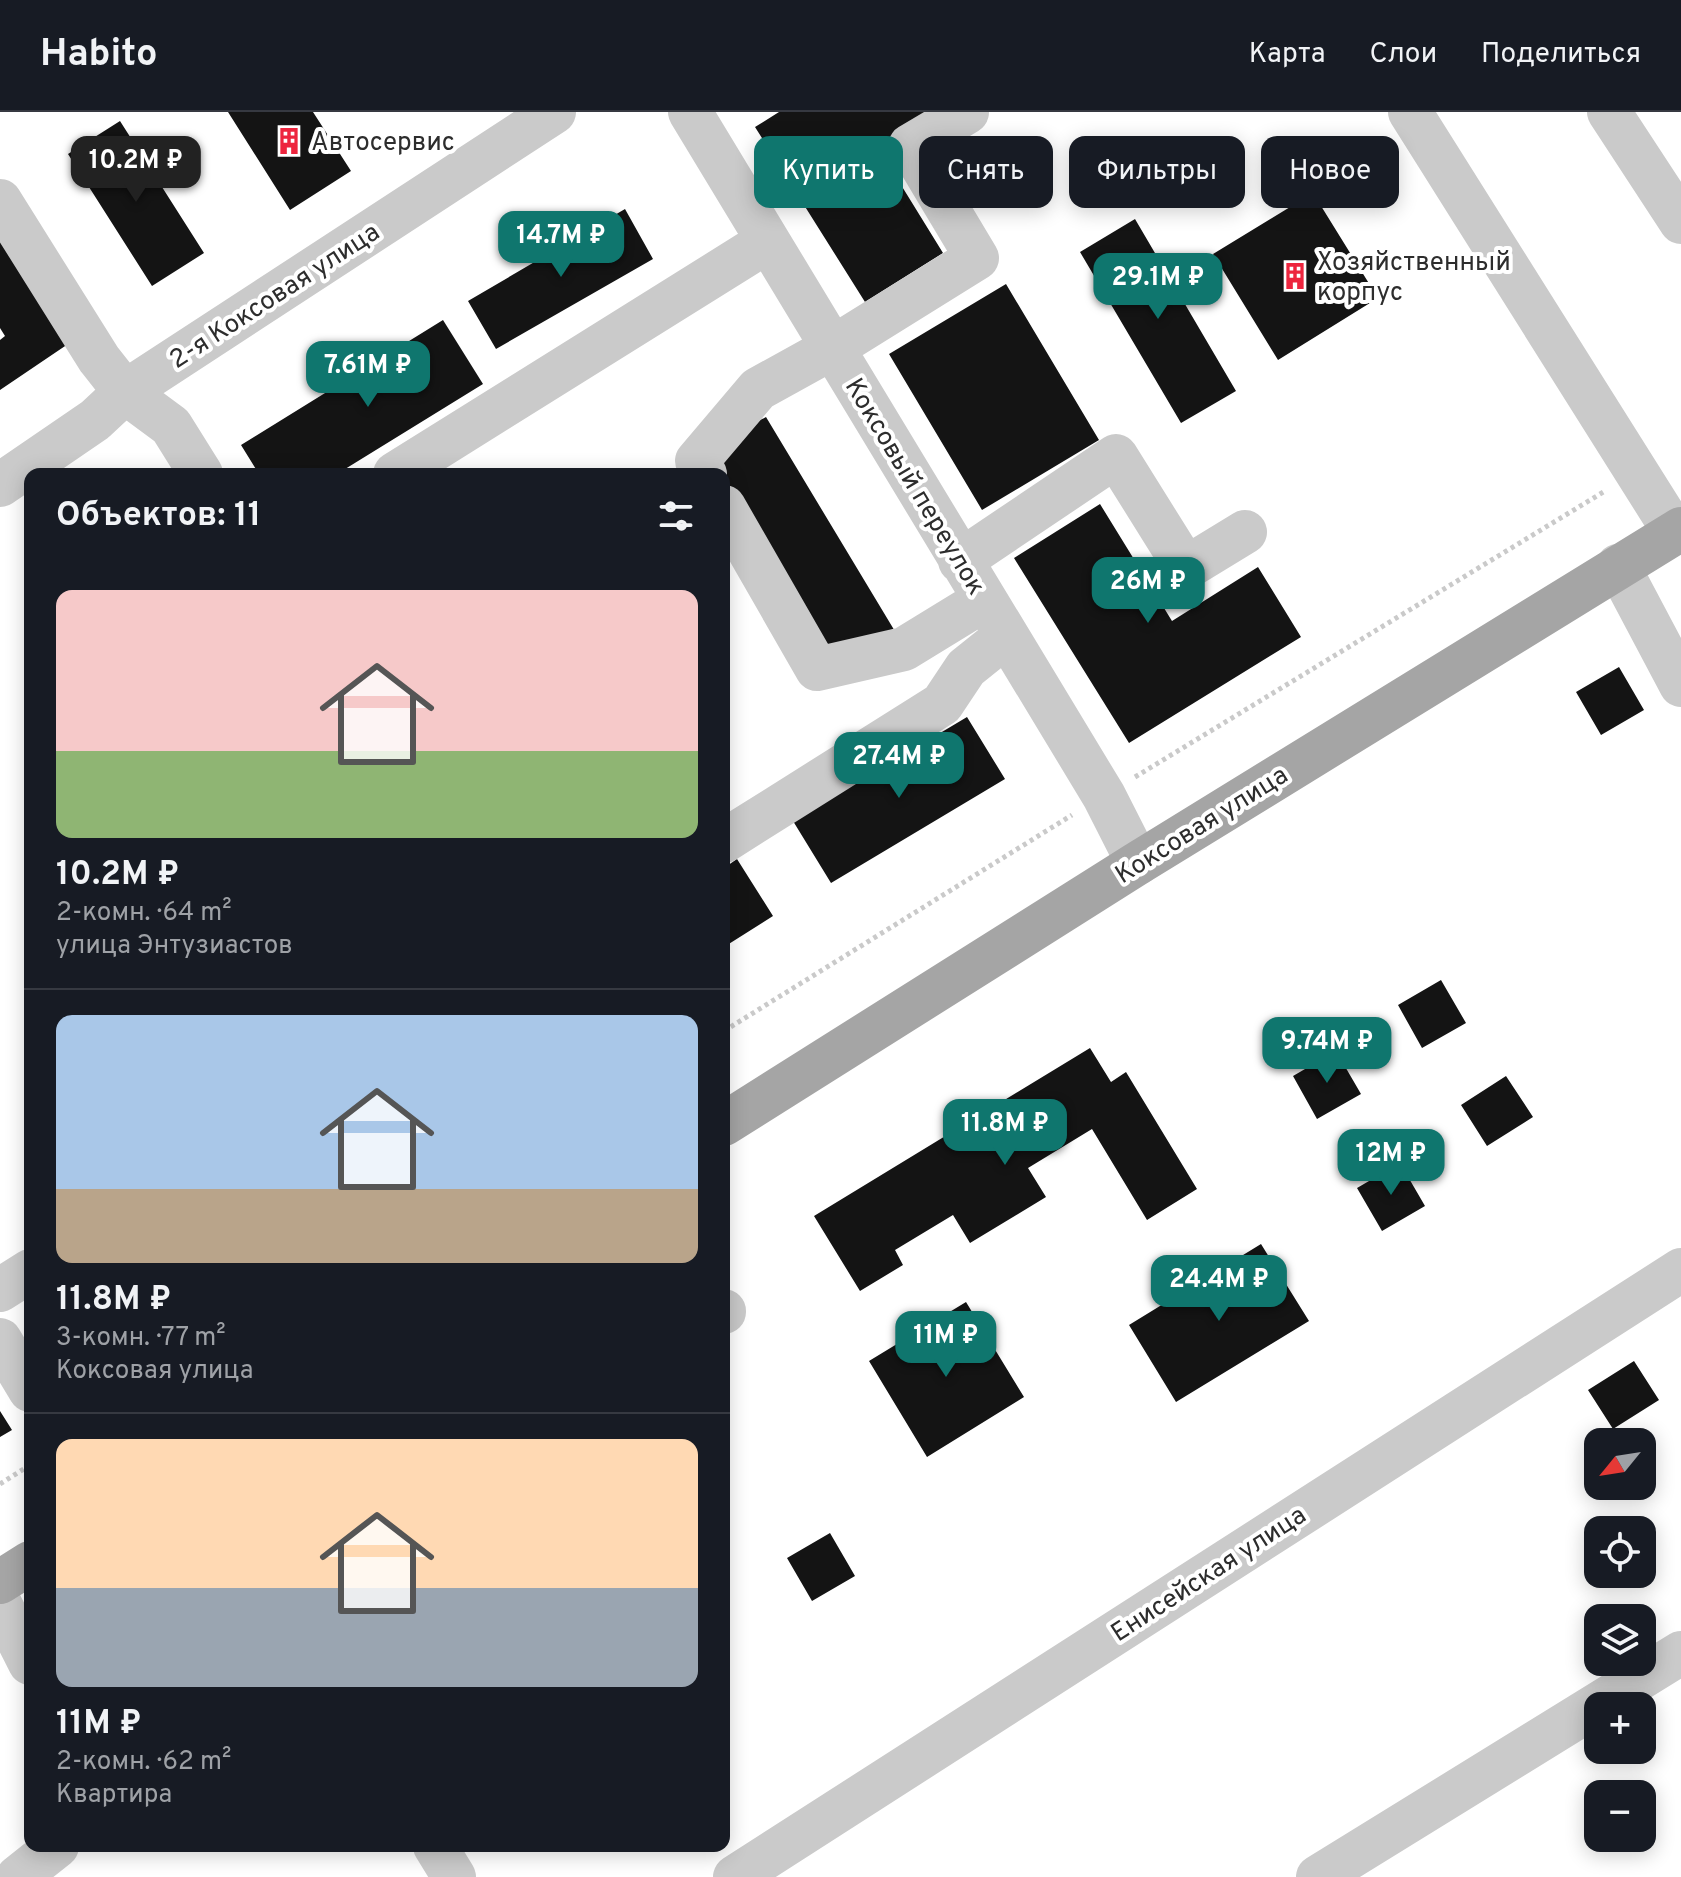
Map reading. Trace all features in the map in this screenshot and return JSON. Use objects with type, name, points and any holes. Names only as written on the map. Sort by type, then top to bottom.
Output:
[{"type":"main road","name":"Коксовая улица","points":[[730,1120],[1138,863],[1678,531]]},
{"type":"main road","points":[[0,1582],[24,1567]]},
{"type":"street","name":"2-я Коксовая улица","points":[[25,468],[95,420],[125,392],[554,112]]},
{"type":"street","name":"Коксовый переулок","points":[[690,112],[1104,796],[1138,863]]},
{"type":"street","points":[[701,468],[697,461],[758,389],[834,347],[977,258],[910,146],[967,112]]},
{"type":"street","points":[[1410,112],[1637,472],[1678,531]]},
{"type":"street","points":[[1609,112],[1681,222]]},
{"type":"street","points":[[0,201],[99,359],[125,392],[171,426],[197,468]]},
{"type":"street","points":[[405,468],[768,241]]},
{"type":"street","points":[[960,561],[1116,456],[1186,568],[1245,532]]},
{"type":"street","name":"2-я Коксовая улица","points":[[0,485],[24,469]]},
{"type":"street","points":[[730,517],[817,669],[904,649],[984,600]]},
{"type":"street","points":[[1618,566],[1681,685]]},
{"type":"street","points":[[730,837],[942,704],[966,668],[1006,636]]},
{"type":"street","name":"Енисейская улица","points":[[735,1877],[1681,1270]]},
{"type":"street","points":[[0,1290],[24,1275]]},
{"type":"street","points":[[0,1340],[24,1380]]},
{"type":"street","points":[[0,1604],[24,1651]]},
{"type":"street","points":[[1318,1877],[1681,1653]]},
{"type":"street","points":[[18,1877],[49,1852]]},
{"type":"street","points":[[439,1852],[454,1877]]},
{"type":"path","points":[[730,1027],[1637,472]]},
{"type":"path","points":[[0,1484],[24,1469]]},
{"type":"building","name":"Автосервис","points":[[228,112],[313,112],[351,171],[290,210]]},
{"type":"building","points":[[779,112],[932,112],[893,136],[761,136],[755,127]]},
{"type":"building","points":[[120,121],[204,253],[152,286],[68,154]]},
{"type":"building","points":[[903,188],[943,253],[865,302],[806,208],[903,208]]},
{"type":"building","name":"Хозяйственный корпус","points":[[1288,208],[1322,208],[1378,298],[1278,360],[1213,254]]},
{"type":"building","points":[[625,209],[653,259],[496,349],[468,301]]},
{"type":"building","points":[[1135,219],[1236,391],[1181,423],[1080,252]]},
{"type":"building","points":[[0,238],[71,342],[0,390],[0,340],[5,336],[0,328]]},
{"type":"building","points":[[1006,284],[1099,440],[982,510],[889,354]]},
{"type":"building","points":[[443,320],[483,384],[347,468],[255,468],[241,445]]},
{"type":"building","points":[[766,417],[896,633],[830,649],[730,488],[730,468],[720,468],[738,432]]},
{"type":"building","points":[[1100,504],[1172,621],[1258,567],[1301,637],[1129,743],[1014,558]]},
{"type":"building","points":[[1619,667],[1644,710],[1601,735],[1576,692]]},
{"type":"building","points":[[967,717],[1005,779],[831,883],[793,821]]},
{"type":"building","points":[[737,859],[773,916],[730,943],[730,864]]},
{"type":"building","points":[[1441,980],[1466,1023],[1422,1048],[1398,1005]]},
{"type":"building","points":[[1090,1048],[1111,1082],[1126,1072],[1197,1189],[1147,1220],[1092,1129],[1028,1168],[1046,1197],[970,1243],[953,1215],[895,1250],[903,1265],[860,1291],[814,1216]]},
{"type":"building","points":[[1336,1051],[1361,1094],[1317,1119],[1293,1076]]},
{"type":"building","points":[[1506,1076],[1533,1117],[1487,1146],[1461,1105]]},
{"type":"building","points":[[1400,1163],[1425,1206],[1382,1231],[1357,1188]]},
{"type":"building","points":[[1261,1244],[1309,1321],[1176,1402],[1129,1325]]},
{"type":"building","points":[[966,1302],[1024,1397],[927,1457],[869,1361]]},
{"type":"building","points":[[1634,1361],[1659,1400],[1612,1428],[1588,1390]]},
{"type":"building","points":[[0,1411],[12,1430],[0,1437]]},
{"type":"building","points":[[830,1533],[855,1576],[812,1601],[787,1558]]},
{"type":"place","name":"Автосервис","points":[[289,141]]},
{"type":"place","name":"Хозяйственный корпус","points":[[1295,276]]}]
